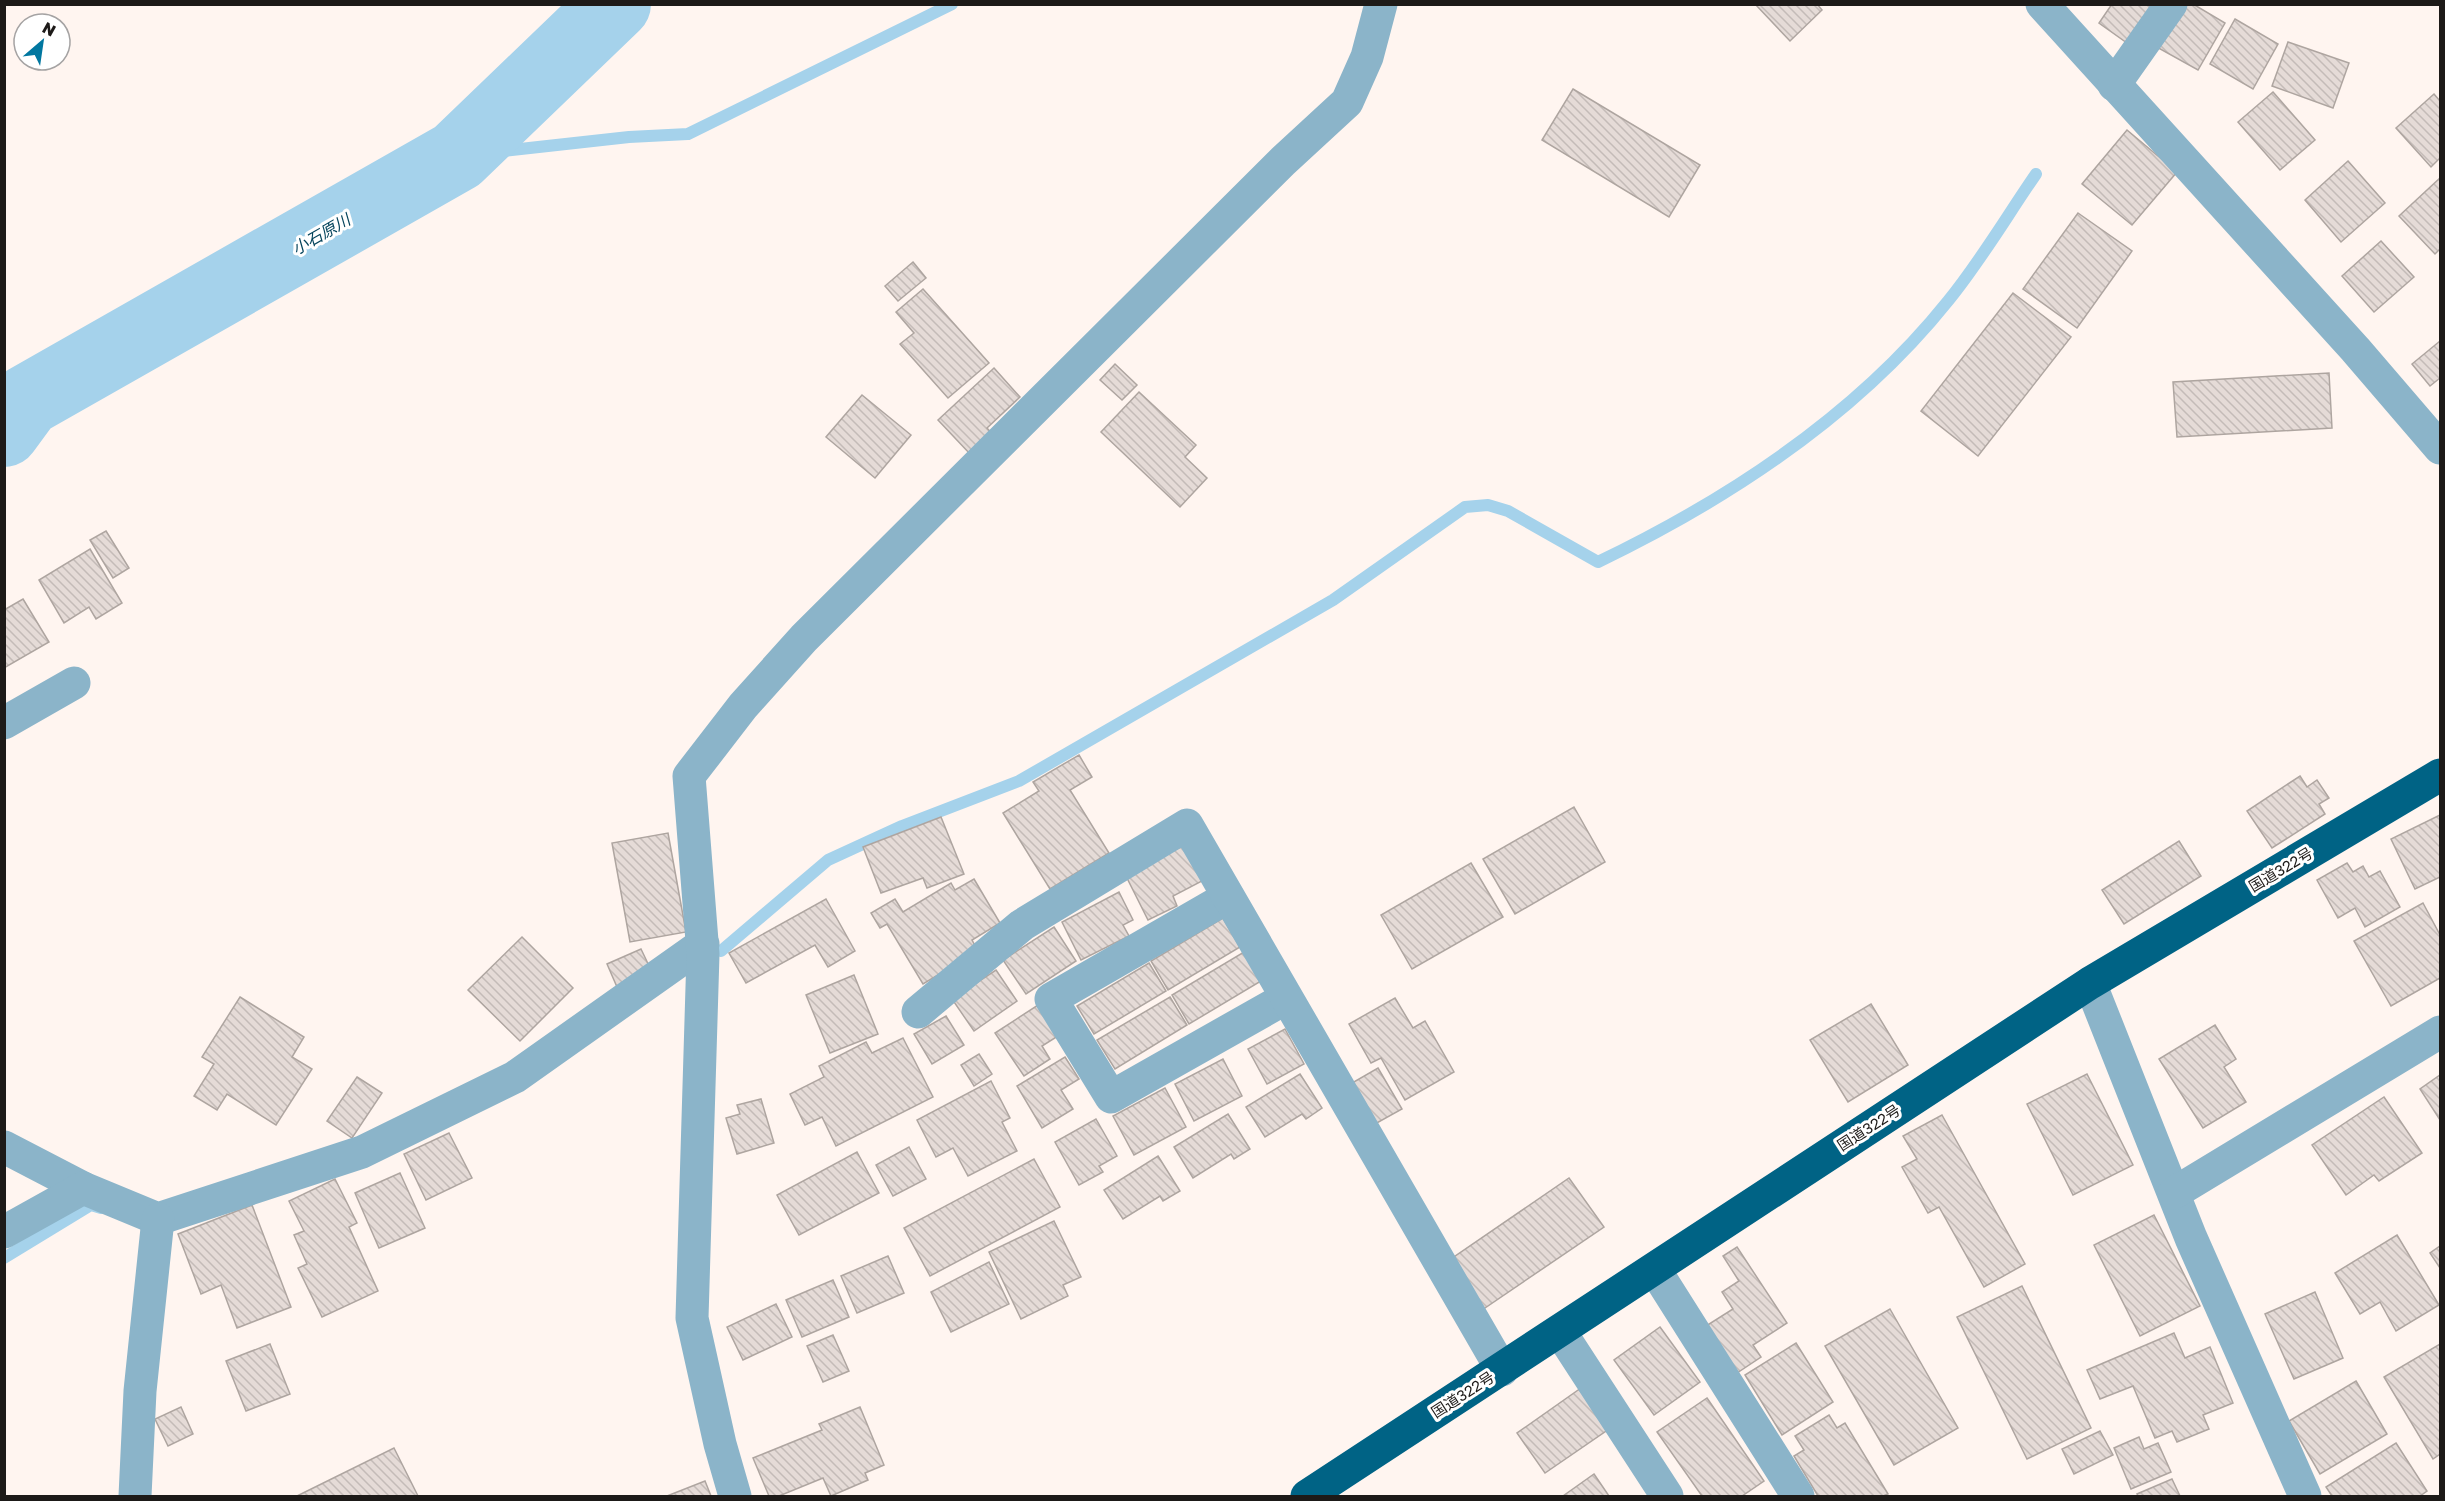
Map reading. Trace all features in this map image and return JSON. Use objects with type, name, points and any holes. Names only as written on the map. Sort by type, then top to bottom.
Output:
[{"type":"highway","name":"国道322号","points":[[1307,1497],[1561,1333],[2090,983],[2440,775]]},
{"type":"street","points":[[735,1497],[720,1444],[692,1318],[703,944],[689,777],[743,706],[804,638],[1283,161],[1347,102],[1367,57],[1381,4]]},
{"type":"street","points":[[2042,4],[2355,349],[2440,448]]},
{"type":"street","points":[[2114,85],[2171,4]]},
{"type":"street","points":[[4,723],[74,683]]},
{"type":"street","points":[[918,1012],[1022,926],[1186,825],[1502,1370]]},
{"type":"street","points":[[1228,897],[1051,999],[1111,1097],[1286,998]]},
{"type":"street","points":[[4,1147],[157,1228],[363,1152],[515,1077],[703,944]]},
{"type":"street","points":[[2090,983],[2174,1193],[2305,1497]]},
{"type":"street","points":[[2174,1193],[2440,1032]]},
{"type":"street","points":[[4,1232],[83,1188]]},
{"type":"street","points":[[135,1497],[140,1391],[157,1228]]},
{"type":"street","points":[[1655,1270],[1798,1497]]},
{"type":"street","points":[[1561,1333],[1667,1497]]},
{"type":"building","points":[[1755,4],[1817,4],[1822,10],[1790,41]]},
{"type":"building","points":[[2112,4],[2153,4],[2127,43],[2099,23]]},
{"type":"building","points":[[2177,4],[2193,4],[2225,23],[2198,70],[2153,45]]},
{"type":"building","points":[[2235,19],[2278,44],[2253,89],[2210,64]]},
{"type":"building","points":[[2288,42],[2349,63],[2333,108],[2272,86]]},
{"type":"building","points":[[1573,89],[1700,165],[1669,217],[1542,140]]},
{"type":"building","points":[[2273,92],[2315,140],[2280,170],[2238,122]]},
{"type":"building","points":[[2434,94],[2440,101],[2440,158],[2431,167],[2396,128]]},
{"type":"building","points":[[2127,130],[2177,172],[2132,225],[2082,184]]},
{"type":"building","points":[[2348,161],[2385,203],[2341,242],[2305,200]]},
{"type":"building","points":[[2440,178],[2440,249],[2435,254],[2399,216]]},
{"type":"building","points":[[2078,213],[2132,251],[2077,328],[2023,289]]},
{"type":"building","points":[[2381,241],[2414,277],[2374,312],[2342,276]]},
{"type":"building","points":[[913,262],[926,278],[898,301],[885,286]]},
{"type":"building","points":[[923,289],[989,363],[948,398],[900,344],[914,333],[896,312]]},
{"type":"building","points":[[2013,293],[2071,337],[1978,456],[1921,411]]},
{"type":"building","points":[[2440,341],[2440,378],[2430,386],[2412,364]]},
{"type":"building","points":[[1115,364],[1137,385],[1122,400],[1100,380]]},
{"type":"building","points":[[994,368],[1020,397],[987,428],[993,435],[971,455],[938,420]]},
{"type":"building","points":[[2329,373],[2332,428],[2177,437],[2173,382]]},
{"type":"building","points":[[1139,392],[1196,445],[1185,457],[1207,478],[1180,507],[1101,432]]},
{"type":"building","points":[[862,395],[911,435],[875,478],[826,437]]},
{"type":"building","points":[[106,531],[129,568],[113,578],[90,540]]},
{"type":"building","points":[[90,549],[122,603],[96,619],[89,607],[64,623],[39,580]]},
{"type":"building","points":[[23,599],[49,642],[4,668],[4,610]]},
{"type":"building","points":[[1079,755],[1092,777],[1070,790],[1109,853],[1050,889],[1003,813],[1039,791],[1033,782]]},
{"type":"building","points":[[2300,776],[2307,787],[2317,780],[2329,798],[2319,804],[2325,814],[2272,848],[2247,811]]},
{"type":"building","points":[[1574,807],[1605,862],[1515,914],[1483,859]]},
{"type":"building","points":[[2440,815],[2440,877],[2415,889],[2391,839]]},
{"type":"building","points":[[941,817],[964,874],[927,888],[923,878],[881,893],[863,847]]},
{"type":"building","points":[[668,833],[686,932],[630,942],[612,843]]},
{"type":"building","points":[[2179,841],[2201,876],[2124,924],[2102,890]]},
{"type":"building","points":[[1185,845],[1202,881],[1173,896],[1177,906],[1148,920],[1125,874]]},
{"type":"building","points":[[1471,863],[1503,917],[1412,969],[1381,915]]},
{"type":"building","points":[[2347,863],[2353,872],[2363,866],[2369,877],[2380,871],[2400,907],[2365,927],[2355,908],[2338,918],[2317,880]]},
{"type":"building","points":[[974,879],[1000,923],[972,940],[978,951],[923,984],[887,924],[880,928],[871,913],[895,899],[903,912],[951,883],[955,890]]},
{"type":"building","points":[[1119,892],[1133,920],[1123,925],[1129,936],[1081,960],[1062,922]]},
{"type":"building","points":[[826,899],[855,951],[828,967],[815,945],[746,983],[729,953]]},
{"type":"building","points":[[2423,903],[2440,935],[2440,978],[2391,1006],[2354,941]]},
{"type":"building","points":[[1223,918],[1240,947],[1168,990],[1151,961]]},
{"type":"building","points":[[1054,927],[1076,961],[1026,994],[1003,960]]},
{"type":"building","points":[[522,937],[573,988],[520,1041],[468,990]]},
{"type":"building","points":[[641,949],[652,972],[617,987],[607,964]]},
{"type":"building","points":[[1244,952],[1261,981],[1189,1024],[1172,995]]},
{"type":"building","points":[[1149,963],[1166,991],[1094,1034],[1077,1006]]},
{"type":"building","points":[[996,970],[1017,1001],[974,1031],[952,999]]},
{"type":"building","points":[[854,975],[878,1034],[830,1053],[806,995]]},
{"type":"building","points":[[240,997],[304,1037],[292,1057],[312,1069],[276,1125],[227,1094],[217,1110],[194,1096],[214,1064],[202,1057]]},
{"type":"building","points":[[1170,997],[1187,1025],[1115,1069],[1097,1040]]},
{"type":"building","points":[[1395,998],[1413,1028],[1425,1021],[1454,1072],[1405,1100],[1381,1058],[1371,1063],[1349,1024]]},
{"type":"building","points":[[1871,1004],[1908,1065],[1848,1102],[1810,1040]]},
{"type":"building","points":[[1038,1005],[1058,1036],[1042,1046],[1050,1059],[1024,1076],[995,1033]]},
{"type":"building","points":[[946,1016],[964,1045],[932,1064],[914,1034]]},
{"type":"building","points":[[2215,1025],[2236,1059],[2224,1067],[2246,1102],[2203,1128],[2159,1059]]},
{"type":"building","points":[[1285,1029],[1304,1064],[1267,1084],[1248,1049]]},
{"type":"building","points":[[903,1038],[933,1097],[836,1146],[822,1117],[805,1125],[790,1094],[824,1077],[819,1066],[866,1042],[872,1053]]},
{"type":"building","points":[[979,1054],[992,1074],[974,1086],[961,1065]]},
{"type":"building","points":[[1065,1057],[1079,1079],[1061,1090],[1073,1109],[1042,1128],[1017,1086]]},
{"type":"building","points":[[1223,1059],[1242,1096],[1194,1121],[1175,1084]]},
{"type":"building","points":[[1378,1068],[1402,1109],[1375,1124],[1352,1083]]},
{"type":"building","points":[[1300,1074],[1322,1108],[1306,1119],[1302,1114],[1265,1137],[1246,1107]]},
{"type":"building","points":[[2087,1074],[2133,1165],[2073,1195],[2027,1104]]},
{"type":"building","points":[[2440,1075],[2440,1120],[2420,1089]]},
{"type":"building","points":[[357,1077],[382,1093],[352,1138],[327,1121]]},
{"type":"building","points":[[991,1081],[1010,1118],[1002,1122],[1017,1151],[968,1176],[953,1148],[936,1157],[917,1120]]},
{"type":"building","points":[[1165,1088],[1186,1127],[1134,1155],[1113,1116]]},
{"type":"building","points":[[2384,1097],[2422,1153],[2379,1181],[2374,1175],[2346,1195],[2312,1145]]},
{"type":"building","points":[[761,1099],[774,1143],[737,1154],[726,1118],[740,1114],[737,1105]]},
{"type":"building","points":[[1228,1114],[1250,1149],[1234,1159],[1231,1154],[1193,1178],[1174,1147]]},
{"type":"building","points":[[1942,1115],[2025,1264],[1984,1287],[1939,1207],[1928,1213],[1902,1167],[1917,1159],[1903,1136]]},
{"type":"building","points":[[1096,1119],[1117,1156],[1099,1166],[1103,1172],[1079,1185],[1055,1142]]},
{"type":"building","points":[[449,1133],[472,1178],[426,1200],[404,1154]]},
{"type":"building","points":[[909,1147],[926,1179],[893,1196],[876,1165]]},
{"type":"building","points":[[857,1152],[879,1193],[799,1235],[777,1195]]},
{"type":"building","points":[[1158,1156],[1180,1191],[1163,1201],[1160,1196],[1123,1219],[1104,1190]]},
{"type":"building","points":[[1034,1159],[1060,1207],[930,1276],[904,1228]]},
{"type":"building","points":[[400,1173],[425,1228],[379,1248],[355,1193]]},
{"type":"building","points":[[1569,1178],[1604,1227],[1482,1310],[1448,1261]]},
{"type":"building","points":[[335,1179],[357,1223],[349,1227],[378,1291],[322,1317],[298,1268],[307,1264],[294,1235],[304,1231],[289,1201]]},
{"type":"building","points":[[252,1205],[291,1307],[237,1328],[221,1285],[201,1294],[178,1234]]},
{"type":"building","points":[[2154,1215],[2200,1306],[2140,1336],[2094,1245]]},
{"type":"building","points":[[1054,1221],[1081,1277],[1063,1285],[1068,1296],[1021,1319],[989,1252]]},
{"type":"building","points":[[2397,1235],[2439,1305],[2396,1331],[2380,1302],[2360,1314],[2335,1273]]},
{"type":"building","points":[[2440,1246],[2440,1268],[2430,1253]]},
{"type":"building","points":[[1737,1247],[1787,1323],[1753,1345],[1761,1357],[1737,1373],[1706,1326],[1733,1309],[1722,1292],[1739,1281],[1723,1256]]},
{"type":"building","points":[[888,1256],[904,1293],[857,1313],[841,1276]]},
{"type":"building","points":[[989,1262],[1009,1304],[951,1332],[931,1292]]},
{"type":"building","points":[[833,1280],[849,1317],[802,1337],[786,1300]]},
{"type":"building","points":[[2022,1286],[2091,1428],[2027,1459],[1957,1317]]},
{"type":"building","points":[[2315,1292],[2343,1358],[2294,1379],[2265,1314]]},
{"type":"building","points":[[776,1304],[792,1337],[743,1360],[727,1327]]},
{"type":"building","points":[[1890,1309],[1958,1428],[1894,1465],[1825,1346]]},
{"type":"building","points":[[1660,1327],[1700,1382],[1654,1415],[1614,1360]]},
{"type":"building","points":[[2174,1333],[2185,1358],[2210,1347],[2233,1403],[2203,1415],[2209,1429],[2177,1442],[2172,1431],[2155,1438],[2133,1386],[2100,1399],[2087,1370]]},
{"type":"building","points":[[833,1335],[849,1371],[823,1382],[807,1346]]},
{"type":"building","points":[[1796,1343],[1833,1402],[1782,1435],[1745,1375]]},
{"type":"building","points":[[270,1344],[290,1394],[246,1411],[226,1361]]},
{"type":"building","points":[[2440,1344],[2440,1454],[2433,1459],[2384,1377]]},
{"type":"building","points":[[2356,1381],[2387,1434],[2320,1474],[2289,1421]]},
{"type":"building","points":[[1581,1388],[1609,1429],[1545,1473],[1517,1433]]},
{"type":"building","points":[[1707,1398],[1764,1481],[1742,1496],[1702,1496],[1657,1432]]},
{"type":"building","points":[[181,1407],[193,1434],[168,1446],[155,1419]]},
{"type":"building","points":[[860,1407],[884,1465],[865,1473],[868,1480],[831,1496],[823,1478],[779,1496],[769,1496],[753,1458],[822,1430],[819,1424]]},
{"type":"building","points":[[1829,1415],[1837,1428],[1845,1423],[1888,1494],[1883,1496],[1818,1496],[1794,1456],[1804,1450],[1795,1436]]},
{"type":"building","points":[[2100,1431],[2113,1455],[2074,1474],[2062,1449]]},
{"type":"building","points":[[2139,1437],[2144,1449],[2158,1443],[2171,1472],[2131,1489],[2114,1448]]},
{"type":"building","points":[[2396,1443],[2427,1491],[2420,1496],[2332,1496],[2326,1487]]},
{"type":"building","points":[[394,1448],[418,1496],[297,1496]]},
{"type":"building","points":[[1594,1474],[1609,1496],[1563,1496]]},
{"type":"building","points":[[2172,1479],[2180,1496],[2138,1496],[2137,1494]]},
{"type":"building","points":[[705,1481],[711,1496],[667,1496]]},
{"type":"waterway","name":"小石原川","points":[[4,431],[26,401],[457,156],[615,4]]},
{"type":"waterway","points":[[457,156],[629,137],[688,134],[952,4]]},
{"type":"waterway","points":[[721,951],[828,860],[902,826],[1019,781],[1333,600],[1465,507],[1488,505],[1508,511],[1598,562],[1695,511],[1788,451],[1831,418],[1912,343],[1960,286],[2036,174]]},
{"type":"waterway","points":[[4,1258],[91,1205],[101,1208]]}]
